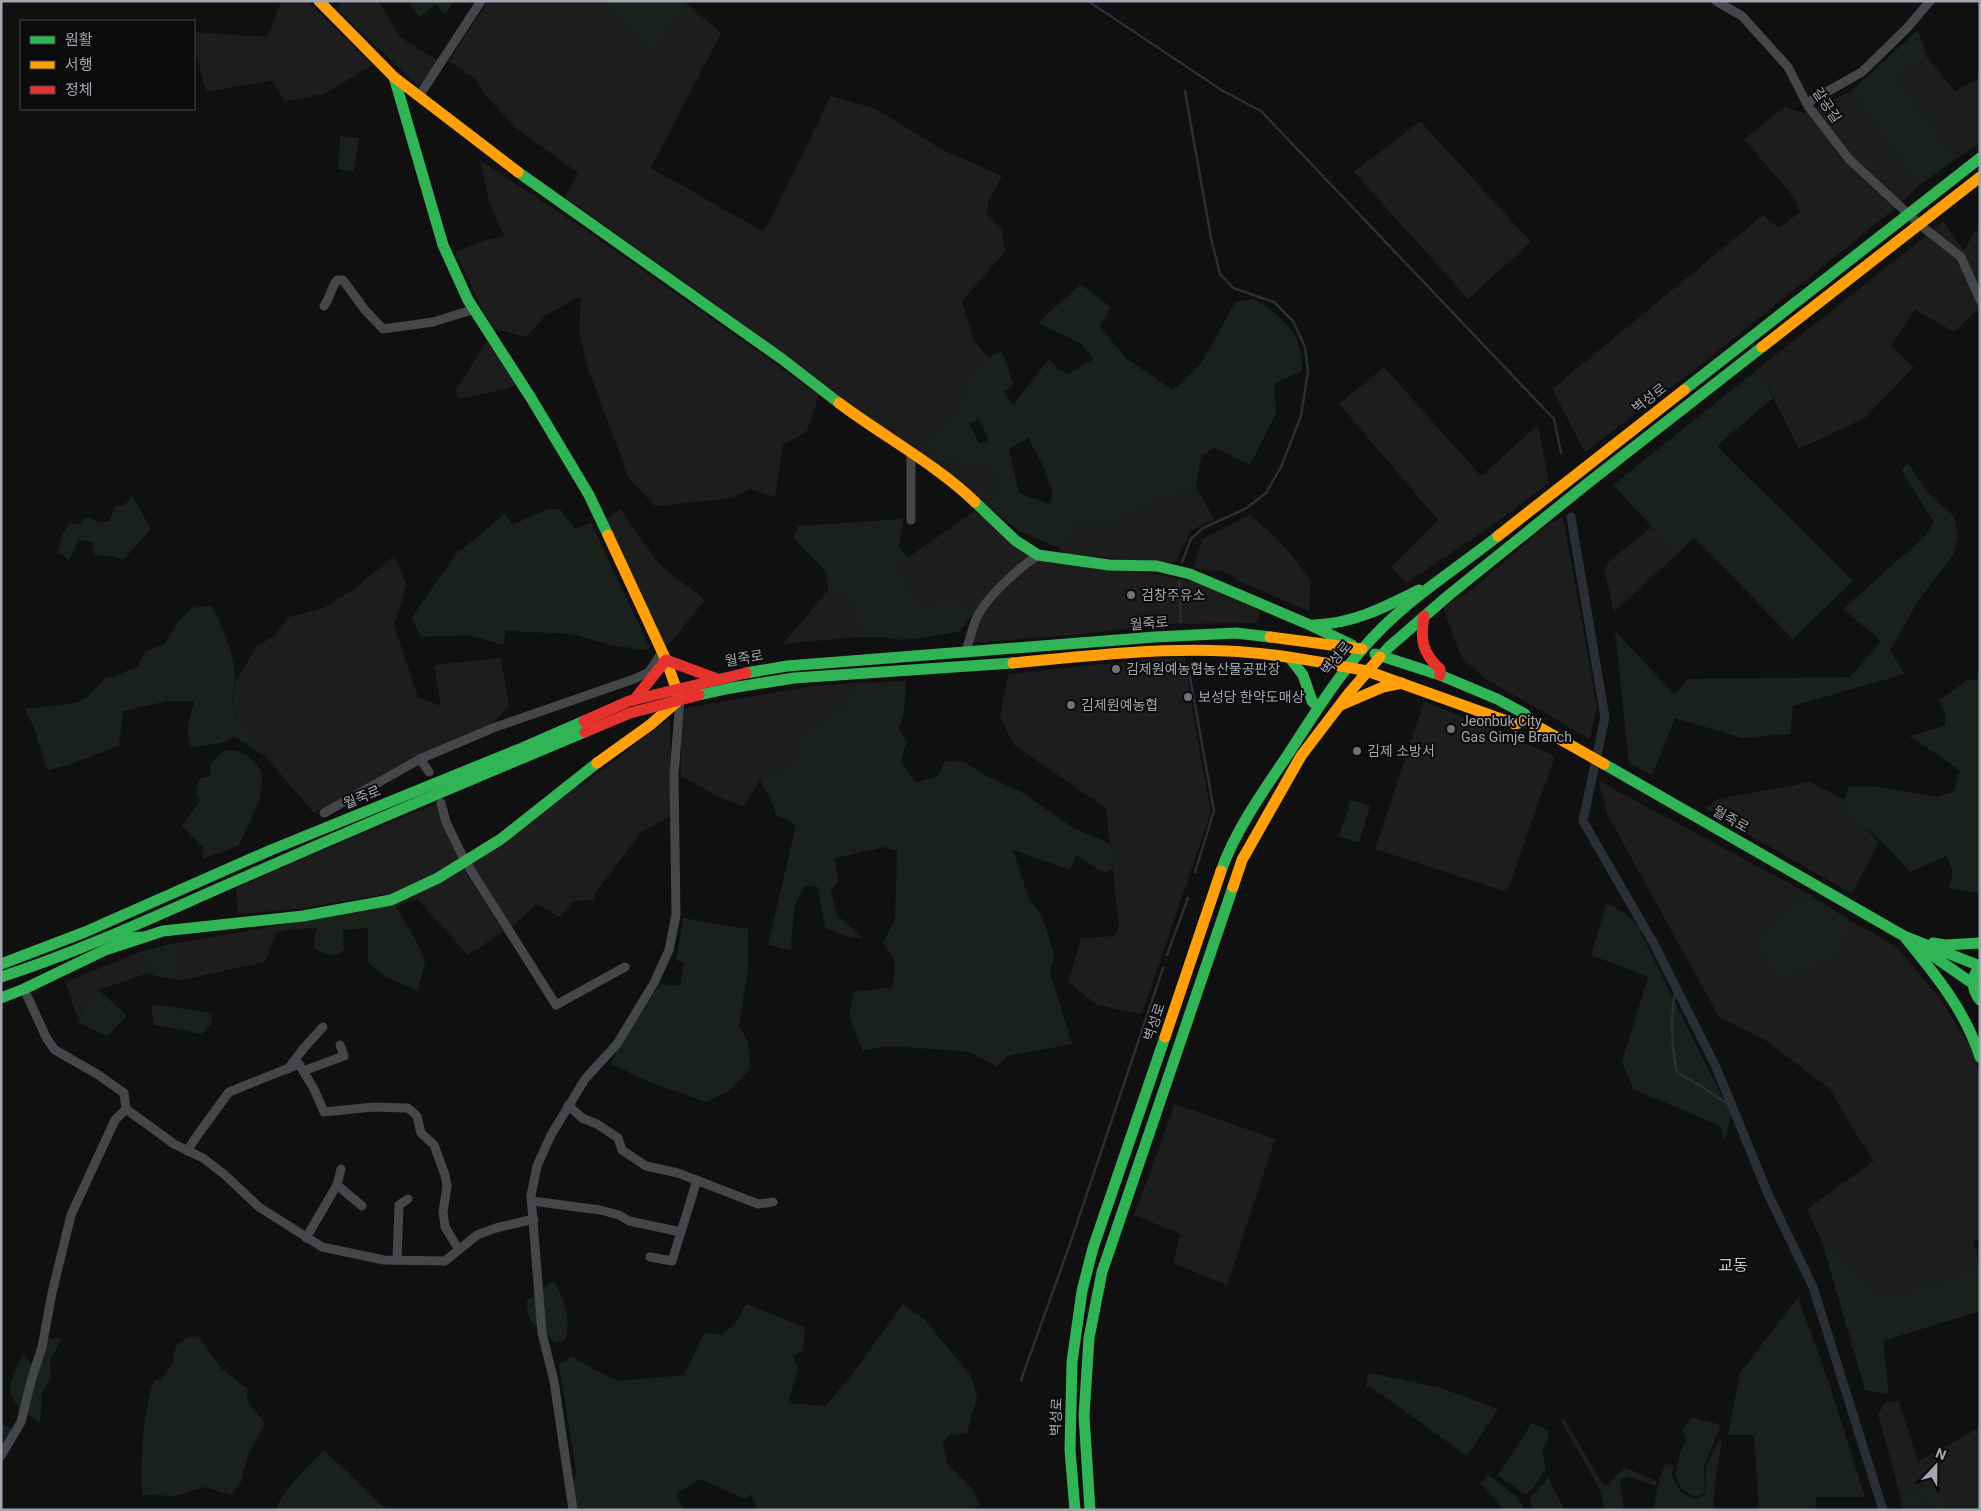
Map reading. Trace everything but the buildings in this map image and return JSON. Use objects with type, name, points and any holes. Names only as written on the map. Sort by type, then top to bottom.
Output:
[{"type":"main road","points":[[319,1],[394,77],[528,180],[774,354],[865,423],[965,492],[1016,542],[1038,555],[1095,564],[1172,568],[1310,624],[1362,649]]},
{"type":"main road","points":[[1,998],[105,950],[163,931],[304,916],[391,900],[438,878],[501,839],[596,764],[650,726],[678,694],[664,656],[590,496],[475,310],[443,245],[394,77]]},
{"type":"main road","name":"벽성로","points":[[1075,1510],[1070,1450],[1072,1362],[1082,1291],[1094,1248],[1223,867],[1244,824],[1318,707],[1347,666],[1385,625],[1437,582],[1980,158]]},
{"type":"main road","name":"벽성로","points":[[1090,1510],[1084,1416],[1089,1338],[1102,1272],[1242,860],[1301,756],[1337,708],[1380,656],[1424,616],[1588,483],[1980,177]]},
{"type":"main road","points":[[1310,624],[1330,626],[1344,624],[1437,582]]},
{"type":"main road","points":[[1424,616],[1421,643],[1429,660],[1440,669],[1440,675]]},
{"type":"main road","name":"월죽로","points":[[1,977],[39,965],[100,940],[630,713],[717,679],[787,666],[1155,637],[1236,633],[1362,649],[1440,675],[1497,699],[1525,714],[1528,721],[1904,936],[1920,942]]},
{"type":"main road","name":"월죽로","points":[[1,964],[85,932],[271,850],[522,748],[634,700],[794,678],[980,666],[1132,652],[1227,651],[1347,666],[1402,683],[1515,724],[1528,721]]},
{"type":"main road","points":[[664,656],[717,679]]},
{"type":"main road","points":[[634,700],[664,656]]},
{"type":"main road","points":[[1290,658],[1303,675],[1312,701],[1318,707]]},
{"type":"main road","points":[[1337,708],[1383,686],[1402,683]]},
{"type":"main road","points":[[1904,936],[1972,983]]},
{"type":"main road","points":[[1904,936],[1961,1011],[1980,1056]]},
{"type":"main road","points":[[100,940],[144,937]]},
{"type":"main road","points":[[1920,942],[1945,945],[1980,943]]},
{"type":"main road","points":[[1920,942],[1980,966],[1973,976],[1972,983],[1973,991],[1980,1000]]},
{"type":"street","points":[[419,96],[480,1]]},
{"type":"street","name":"갈공길","points":[[1716,1],[1742,16],[1788,67],[1807,103],[1849,159],[1919,224],[1961,258],[1980,300]]},
{"type":"street","points":[[1807,103],[1862,72],[1907,28],[1930,1]]},
{"type":"street","points":[[324,306],[337,280],[343,280],[365,310],[383,330],[433,322],[475,310]]},
{"type":"street","points":[[911,454],[911,520]]},
{"type":"street","points":[[965,653],[977,618],[988,602],[1019,568],[1038,555]]},
{"type":"street","points":[[324,813],[420,758],[493,728],[634,680],[649,672],[664,656]]},
{"type":"street","points":[[574,1510],[554,1381],[542,1333],[531,1196],[537,1166],[551,1135],[585,1078],[617,1044],[654,983],[669,950],[676,915],[674,776],[678,694]]},
{"type":"street","points":[[420,758],[428,772]]},
{"type":"street","points":[[441,803],[446,822],[465,861],[556,1006],[625,967]]},
{"type":"street","points":[[24,989],[47,1039],[55,1050],[97,1074],[124,1093],[126,1109],[174,1144],[202,1158],[225,1175],[259,1208],[322,1248],[354,1255],[397,1260],[445,1261],[477,1236],[496,1228],[534,1219]]},
{"type":"street","points":[[288,1070],[303,1049],[323,1027]]},
{"type":"street","points":[[303,1071],[344,1056],[340,1046]]},
{"type":"street","points":[[187,1151],[230,1092],[299,1064],[314,1089],[324,1112],[373,1107],[408,1108],[417,1116],[421,1133],[434,1145],[445,1175],[447,1186],[443,1212],[445,1227],[459,1250]]},
{"type":"street","points":[[568,1105],[582,1118],[597,1124],[618,1138],[622,1150],[646,1166],[678,1172],[758,1204],[773,1202]]},
{"type":"street","points":[[1,1456],[22,1422],[31,1381],[42,1347],[70,1215],[115,1120],[126,1109]]},
{"type":"street","points":[[306,1238],[337,1185],[340,1169]]},
{"type":"street","points":[[650,1257],[672,1261],[697,1180]]},
{"type":"street","points":[[337,1185],[362,1206]]},
{"type":"street","points":[[397,1260],[399,1205],[408,1200]]},
{"type":"street","points":[[532,1201],[600,1210],[619,1215],[629,1221],[681,1232]]},
{"type":"shaded area","points":[[282,1],[307,1],[373,65],[324,94],[284,101],[272,80],[206,92],[195,49],[195,32],[267,37]]},
{"type":"shaded area","points":[[344,1],[378,1],[400,37],[438,61],[418,86],[336,8]]},
{"type":"shaded area","points":[[412,1],[454,1],[445,15],[436,3],[420,17],[410,5]]},
{"type":"shaded area","points":[[488,1],[607,1],[654,47],[685,2],[721,33],[651,168],[764,232],[831,96],[876,109],[941,149],[1002,176],[988,202],[987,214],[1001,228],[1005,252],[962,301],[973,338],[989,359],[975,369],[966,397],[927,445],[1000,474],[988,507],[734,318],[565,197],[578,173],[516,128],[484,94],[475,79],[449,61]]},
{"type":"shaded area","points":[[607,1],[684,1],[685,2],[654,48]]},
{"type":"shaded area","points":[[1918,30],[1927,57],[1895,77],[1956,159],[1920,185],[1851,91]]},
{"type":"shaded area","points":[[1927,57],[1955,91],[1980,78],[1980,143],[1956,159],[1895,77]]},
{"type":"shaded area","points":[[1851,91],[1920,185],[1888,214],[1702,364],[1585,452],[1552,389],[1763,215],[1779,228],[1800,212],[1796,200],[1744,139],[1784,107],[1804,113]]},
{"type":"shaded area","points":[[1420,121],[1531,242],[1468,299],[1354,172]]},
{"type":"shaded area","points":[[340,136],[359,138],[354,171],[338,169]]},
{"type":"shaded area","points":[[480,160],[580,226],[819,395],[807,431],[783,445],[775,497],[749,489],[734,498],[655,506],[629,479],[586,363],[579,331],[581,296],[546,315],[526,337],[492,328],[455,252],[482,241],[504,236],[489,201]]},
{"type":"shaded area","points":[[1943,222],[1964,250],[1975,231],[1980,232],[1980,307],[1954,332],[1915,310],[1891,346],[1914,367],[1865,418],[1799,449],[1759,368]]},
{"type":"shaded area","points":[[1080,284],[1111,307],[1100,327],[1127,359],[1173,390],[1201,364],[1235,302],[1254,299],[1274,313],[1290,328],[1299,347],[1302,358],[1302,371],[1274,384],[1276,414],[1250,465],[1214,447],[1201,457],[1196,487],[1153,502],[1110,524],[1078,523],[1059,548],[1019,531],[988,507],[1000,474],[976,464],[934,454],[927,445],[966,397],[965,379],[1000,350],[1007,364],[1013,385],[1004,392],[1013,405],[1049,359],[1060,370],[1068,374],[1093,359],[1082,344],[1038,323]],"holes":[[[979,419],[988,440],[979,444],[969,424]],[[1028,438],[1043,466],[1053,493],[1049,504],[1019,493],[1009,449]]]},
{"type":"shaded area","points":[[487,341],[519,384],[460,399],[455,391]]},
{"type":"shaded area","points":[[1384,367],[1481,476],[1538,425],[1549,483],[1490,527],[1406,583],[1391,567],[1438,520],[1339,404]]},
{"type":"shaded area","points":[[1759,368],[1773,398],[1717,446],[1853,581],[1793,639],[1694,538],[1677,554],[1613,485]]},
{"type":"shaded area","points":[[1908,463],[1928,493],[1954,516],[1958,537],[1953,555],[1918,601],[1890,651],[1905,674],[1793,706],[1790,734],[1742,738],[1675,718],[1652,775],[1629,763],[1615,631],[1675,695],[1687,679],[1850,677],[1881,641],[1843,609],[1925,536],[1934,522],[1901,470]]},
{"type":"shaded area","points":[[1196,487],[1214,519],[1191,531],[1175,563],[1064,554],[1059,548],[1078,523],[1110,524],[1153,502]]},
{"type":"shaded area","points":[[132,496],[151,529],[123,560],[114,556],[93,555],[93,542],[78,540],[69,560],[58,552],[63,533],[70,523],[80,524],[87,517],[98,522],[109,522],[115,506],[124,506]]},
{"type":"shaded area","points":[[548,509],[560,509],[575,529],[591,523],[650,648],[645,650],[610,645],[572,634],[506,631],[503,645],[468,635],[421,637],[412,617],[457,553],[505,514],[512,525]]},
{"type":"shaded area","points":[[620,509],[659,564],[705,600],[666,648],[606,519]]},
{"type":"shaded area","points":[[974,511],[1039,559],[1196,582],[1260,611],[1257,623],[1167,624],[1072,635],[973,643],[978,623],[972,614],[924,608],[892,569]]},
{"type":"shaded area","points":[[1250,515],[1279,540],[1311,580],[1309,611],[1239,581],[1223,571],[1193,569],[1202,539]]},
{"type":"shaded area","points":[[1563,517],[1597,706],[1590,739],[1484,678],[1461,657],[1443,608],[1472,589],[1550,523]]},
{"type":"shaded area","points":[[903,519],[899,547],[908,558],[893,569],[924,608],[947,598],[973,614],[960,631],[902,640],[884,637],[859,637],[858,618],[853,607],[844,599],[828,590],[826,571],[793,538],[798,526]]},
{"type":"shaded area","points":[[1652,527],[1677,554],[1614,612],[1604,568],[1610,560]]},
{"type":"shaded area","points":[[394,556],[407,584],[394,625],[418,697],[441,706],[434,665],[501,658],[509,706],[492,723],[452,741],[314,813],[244,732],[232,706],[236,681],[257,646],[274,636],[289,617],[324,608],[354,589]]},
{"type":"shaded area","points":[[828,590],[849,602],[858,614],[859,637],[783,644]]},
{"type":"shaded area","points":[[211,605],[224,632],[233,659],[235,682],[232,702],[233,709],[243,729],[266,757],[234,736],[222,743],[191,747],[188,729],[195,701],[168,701],[123,711],[119,746],[65,766],[47,770],[34,728],[25,709],[75,703],[86,698],[106,677],[115,676],[138,666],[146,651],[165,644],[178,621],[192,608]]},
{"type":"shaded area","points":[[1185,657],[1190,698],[1211,812],[1142,1014],[1097,1005],[1068,982],[1081,938],[1115,936],[1119,927],[1106,808],[1014,745],[1000,717],[1008,674]]},
{"type":"shaded area","points":[[1980,679],[1980,893],[1949,888],[1953,872],[1947,856],[1910,872],[1878,838],[1842,810],[1849,786],[1877,787],[1937,797],[1953,792],[1960,771],[1909,736],[1945,726],[1946,715],[1939,701],[1967,680]]},
{"type":"shaded area","points":[[906,681],[904,712],[899,729],[907,741],[901,761],[915,783],[938,776],[944,762],[961,760],[985,775],[1023,793],[1072,827],[1111,844],[1113,869],[1104,873],[1076,855],[1070,870],[1013,850],[1029,899],[1043,918],[1054,955],[1050,972],[1072,1044],[1008,1056],[996,1066],[970,1052],[887,1046],[863,1051],[849,1016],[854,992],[892,987],[895,973],[893,959],[883,943],[895,920],[897,851],[885,847],[835,858],[838,881],[831,890],[837,915],[864,939],[846,936],[825,928],[818,887],[805,885],[794,907],[791,950],[768,945],[796,825],[775,814],[773,803],[760,780],[766,767],[782,776],[804,754],[802,740],[838,709],[848,704],[852,683]]},
{"type":"shaded area","points":[[852,683],[848,704],[838,709],[805,754],[782,776],[766,767],[743,806],[719,797],[681,776],[681,728],[685,708],[811,686]]},
{"type":"shaded area","points":[[1424,701],[1555,756],[1507,892],[1375,849]]},
{"type":"shaded area","points":[[670,718],[672,815],[642,832],[595,893],[595,900],[574,901],[559,917],[537,904],[511,927],[469,862],[575,786],[580,787]]},
{"type":"shaded area","points":[[224,750],[242,753],[255,763],[263,773],[259,802],[238,846],[203,859],[203,848],[181,826],[201,800],[196,794],[199,779],[211,776],[210,764]]},
{"type":"shaded area","points":[[1599,781],[1809,894],[1754,943],[1842,948],[1851,921],[1896,946],[1942,1001],[1972,1050],[1980,1075],[1980,1239],[1973,1241],[1980,1267],[1931,1285],[1881,1298],[1822,1242],[1807,1209],[1874,1161],[1830,1089],[1765,1040],[1719,1017],[1607,814]]},
{"type":"shaded area","points":[[1810,782],[1845,800],[1842,810],[1858,820],[1879,842],[1852,894],[1705,808],[1718,799]]},
{"type":"shaded area","points":[[1351,800],[1370,806],[1359,843],[1339,836]]},
{"type":"shaded area","points":[[436,804],[463,868],[503,932],[468,955],[417,899],[396,906],[385,894],[299,909],[238,914],[236,888]]},
{"type":"shaded area","points":[[1809,894],[1851,921],[1842,948],[1832,960],[1782,976],[1753,943]]},
{"type":"shaded area","points":[[1607,902],[1635,921],[1731,1114],[1725,1140],[1719,1125],[1634,1090],[1622,1062],[1648,977],[1591,955]]},
{"type":"shaded area","points":[[394,903],[417,943],[425,962],[418,990],[390,979],[368,963],[368,928],[343,930],[344,950],[332,955],[313,947],[317,928],[292,929],[276,933],[258,929]]},
{"type":"shaded area","points":[[683,918],[748,929],[748,969],[739,1026],[748,1042],[751,1069],[728,1091],[706,1102],[649,1082],[611,1064],[617,1050],[660,984],[680,986],[684,963],[676,960]]},
{"type":"shaded area","points":[[258,929],[276,933],[265,962],[175,980],[180,964],[175,943]]},
{"type":"shaded area","points":[[175,943],[180,964],[175,980],[155,976],[140,952]]},
{"type":"shaded area","points":[[140,952],[155,976],[148,973],[99,990],[87,1000],[78,1019],[65,982]]},
{"type":"shaded area","points":[[99,990],[127,1016],[107,1036],[77,1022],[87,1000]]},
{"type":"shaded area","points":[[151,1004],[212,1013],[211,1024],[201,1034],[154,1025]]},
{"type":"shaded area","points":[[1175,1104],[1275,1139],[1227,1285],[1173,1263],[1180,1234],[1134,1215]]},
{"type":"shaded area","points":[[1822,1242],[1881,1298],[1931,1285],[1980,1267],[1980,1311],[1883,1341],[1889,1394],[1865,1390]]},
{"type":"shaded area","points":[[553,1281],[566,1309],[568,1325],[565,1340],[554,1343],[545,1332],[532,1323],[527,1300]]},
{"type":"shaded area","points":[[1798,1297],[1829,1383],[1865,1497],[1817,1497],[1815,1510],[1759,1510],[1754,1435],[1728,1435],[1740,1373]]},
{"type":"shaded area","points":[[746,1304],[805,1327],[803,1352],[793,1355],[798,1369],[788,1403],[825,1406],[850,1377],[903,1304],[925,1320],[971,1376],[977,1397],[967,1433],[949,1435],[943,1443],[947,1464],[974,1491],[980,1506],[967,1510],[757,1510],[751,1494],[746,1499],[700,1479],[676,1494],[685,1510],[575,1510],[571,1496],[576,1471],[559,1365],[571,1356],[618,1381],[684,1375],[705,1332],[722,1335],[735,1324]]},
{"type":"shaded area","points":[[198,1336],[222,1369],[248,1389],[247,1401],[265,1423],[248,1455],[241,1482],[231,1495],[205,1487],[176,1496],[142,1495],[143,1436],[147,1407],[154,1380],[161,1380],[172,1364],[176,1346],[188,1337]]},
{"type":"shaded area","points":[[47,1338],[61,1339],[50,1361],[51,1378],[42,1394],[40,1423],[28,1415],[14,1401],[10,1386],[12,1377],[23,1354],[30,1363],[40,1362]]},
{"type":"shaded area","points":[[1368,1374],[1441,1388],[1498,1409],[1467,1456],[1371,1387],[1366,1387]]},
{"type":"shaded area","points":[[1899,1401],[1918,1462],[1980,1427],[1980,1510],[1904,1510],[1878,1414],[1886,1402]]},
{"type":"shaded area","points":[[1563,1417],[1604,1486],[1609,1484],[1624,1467],[1657,1481],[1655,1486],[1628,1476],[1622,1479],[1620,1484],[1624,1510],[1605,1510],[1600,1490],[1561,1421]]},
{"type":"shaded area","points":[[1691,1417],[1721,1425],[1704,1466],[1705,1492],[1696,1497],[1680,1486],[1677,1477],[1680,1454],[1687,1441],[1683,1429]]},
{"type":"shaded area","points":[[1,1423],[13,1429],[1,1448]]},
{"type":"shaded area","points":[[1532,1423],[1548,1430],[1548,1440],[1542,1451],[1546,1469],[1532,1489],[1526,1494],[1498,1475]]},
{"type":"shaded area","points":[[1719,1440],[1722,1442],[1716,1473],[1713,1510],[1654,1510],[1657,1488],[1665,1463],[1674,1466],[1671,1475],[1682,1493],[1695,1499],[1706,1494],[1706,1466]]},
{"type":"shaded area","points":[[324,1450],[387,1510],[275,1510],[303,1471]]},
{"type":"shaded area","points":[[1488,1475],[1514,1495],[1525,1510],[1504,1510],[1480,1483]]},
{"type":"shaded area","points":[[1549,1477],[1552,1487],[1565,1510],[1533,1510],[1529,1499]]},
{"type":"shaded area","points":[[1937,1486],[1945,1506],[1955,1503],[1958,1510],[1935,1510],[1928,1497],[1905,1504],[1903,1497]]},
{"type":"waterway","points":[[1088,1],[1223,91],[1261,111],[1554,419],[1561,453]]},
{"type":"waterway","points":[[1182,562],[1191,539],[1203,528],[1245,509],[1266,493],[1281,467],[1301,416],[1308,371],[1305,347],[1293,321],[1274,302],[1233,288],[1220,274],[1211,238],[1185,91]]},
{"type":"waterway","points":[[1571,517],[1605,717],[1583,821],[1654,944],[1716,1067],[1768,1194],[1813,1287],[1883,1510]]},
{"type":"waterway","points":[[1179,582],[1181,622]]},
{"type":"waterway","points":[[1188,666],[1214,811],[1195,872]]},
{"type":"waterway","points":[[1167,955],[1188,898]]},
{"type":"waterway","points":[[1021,1380],[1070,1244],[1163,968]]},
{"type":"waterway","points":[[1676,987],[1672,1030],[1677,1073],[1701,1086],[1733,1108]]},
{"type":"traffic: fast","points":[[394,77],[443,245],[468,300],[531,398],[589,495],[608,535]]},
{"type":"traffic: fast","points":[[1684,390],[1980,158]]},
{"type":"traffic: fast","points":[[518,172],[782,359],[839,403]]},
{"type":"traffic: fast","points":[[1380,657],[1449,595],[1762,347]]},
{"type":"traffic: fast","points":[[975,502],[1016,541],[1038,555],[1109,565],[1157,566],[1190,574],[1352,645]]},
{"type":"traffic: fast","points":[[1221,871],[1234,840],[1260,796],[1322,703],[1357,655],[1384,626],[1411,602],[1498,536]]},
{"type":"traffic: fast","points":[[1314,625],[1342,622],[1368,614],[1419,590]]},
{"type":"traffic: fast","points":[[746,673],[787,666],[1155,637],[1236,633],[1270,637]]},
{"type":"traffic: fast","points":[[1375,654],[1440,675],[1497,699],[1525,714],[1528,721]]},
{"type":"traffic: fast","points":[[1290,658],[1303,675],[1312,701],[1318,707]]},
{"type":"traffic: fast","points":[[699,695],[794,678],[1013,663]]},
{"type":"traffic: fast","points":[[1,964],[85,932],[271,850],[584,721]]},
{"type":"traffic: fast","points":[[1,977],[125,930],[373,821],[585,732]]},
{"type":"traffic: fast","points":[[1,998],[105,950],[163,931],[303,916],[391,900],[438,878],[501,839],[597,763]]},
{"type":"traffic: fast","points":[[1604,764],[1904,936],[1980,966]]},
{"type":"traffic: fast","points":[[1090,1510],[1084,1416],[1089,1338],[1102,1272],[1233,887]]},
{"type":"traffic: fast","points":[[1904,936],[1958,1008],[1980,1057]]},
{"type":"traffic: fast","points":[[109,939],[144,937]]},
{"type":"traffic: fast","points":[[1933,943],[1945,945],[1980,943]]},
{"type":"traffic: fast","points":[[1920,947],[1972,983]]},
{"type":"traffic: fast","points":[[1980,966],[1975,974],[1973,983],[1975,992],[1980,1000]]},
{"type":"traffic: fast","points":[[1075,1510],[1070,1450],[1072,1362],[1082,1291],[1093,1248],[1165,1037]]},
{"type":"traffic: slow","points":[[319,1],[394,77],[518,172]]},
{"type":"traffic: slow","points":[[1762,347],[1980,177]]},
{"type":"traffic: slow","points":[[1498,536],[1684,390]]},
{"type":"traffic: slow","points":[[839,403],[927,463],[975,502]]},
{"type":"traffic: slow","points":[[597,763],[650,725],[680,699],[666,660],[608,535]]},
{"type":"traffic: slow","points":[[1270,637],[1362,649]]},
{"type":"traffic: slow","points":[[1013,663],[1120,653],[1200,650],[1280,656],[1367,671]]},
{"type":"traffic: slow","points":[[1233,887],[1242,860],[1301,756],[1349,693],[1380,657]]},
{"type":"traffic: slow","points":[[1367,671],[1515,724],[1528,721],[1604,764]]},
{"type":"traffic: slow","points":[[1341,705],[1383,687],[1402,683]]},
{"type":"traffic: slow","points":[[1165,1037],[1221,871]]},
{"type":"traffic: jam","points":[[1424,616],[1422,632],[1424,645],[1429,657],[1440,669],[1440,675]]},
{"type":"traffic: jam","points":[[634,700],[666,660],[717,679]]},
{"type":"traffic: jam","points":[[584,721],[629,701],[746,673]]},
{"type":"traffic: jam","points":[[585,732],[630,713],[699,695]]},
{"type":"place","name":"검창주유소","points":[[1131,595]]},
{"type":"place","name":"김제원예농협농산물공판장","points":[[1116,669]]},
{"type":"place","name":"보성당 한약도매상","points":[[1188,697]]},
{"type":"place","name":"김제원예농협","points":[[1071,705]]},
{"type":"place","name":"Jeonbuk City Gas Gimje Branch","points":[[1451,729]]},
{"type":"place","name":"김제 소방서","points":[[1357,751]]},
{"type":"district","name":"교동","points":[[1733,1265]]}]
